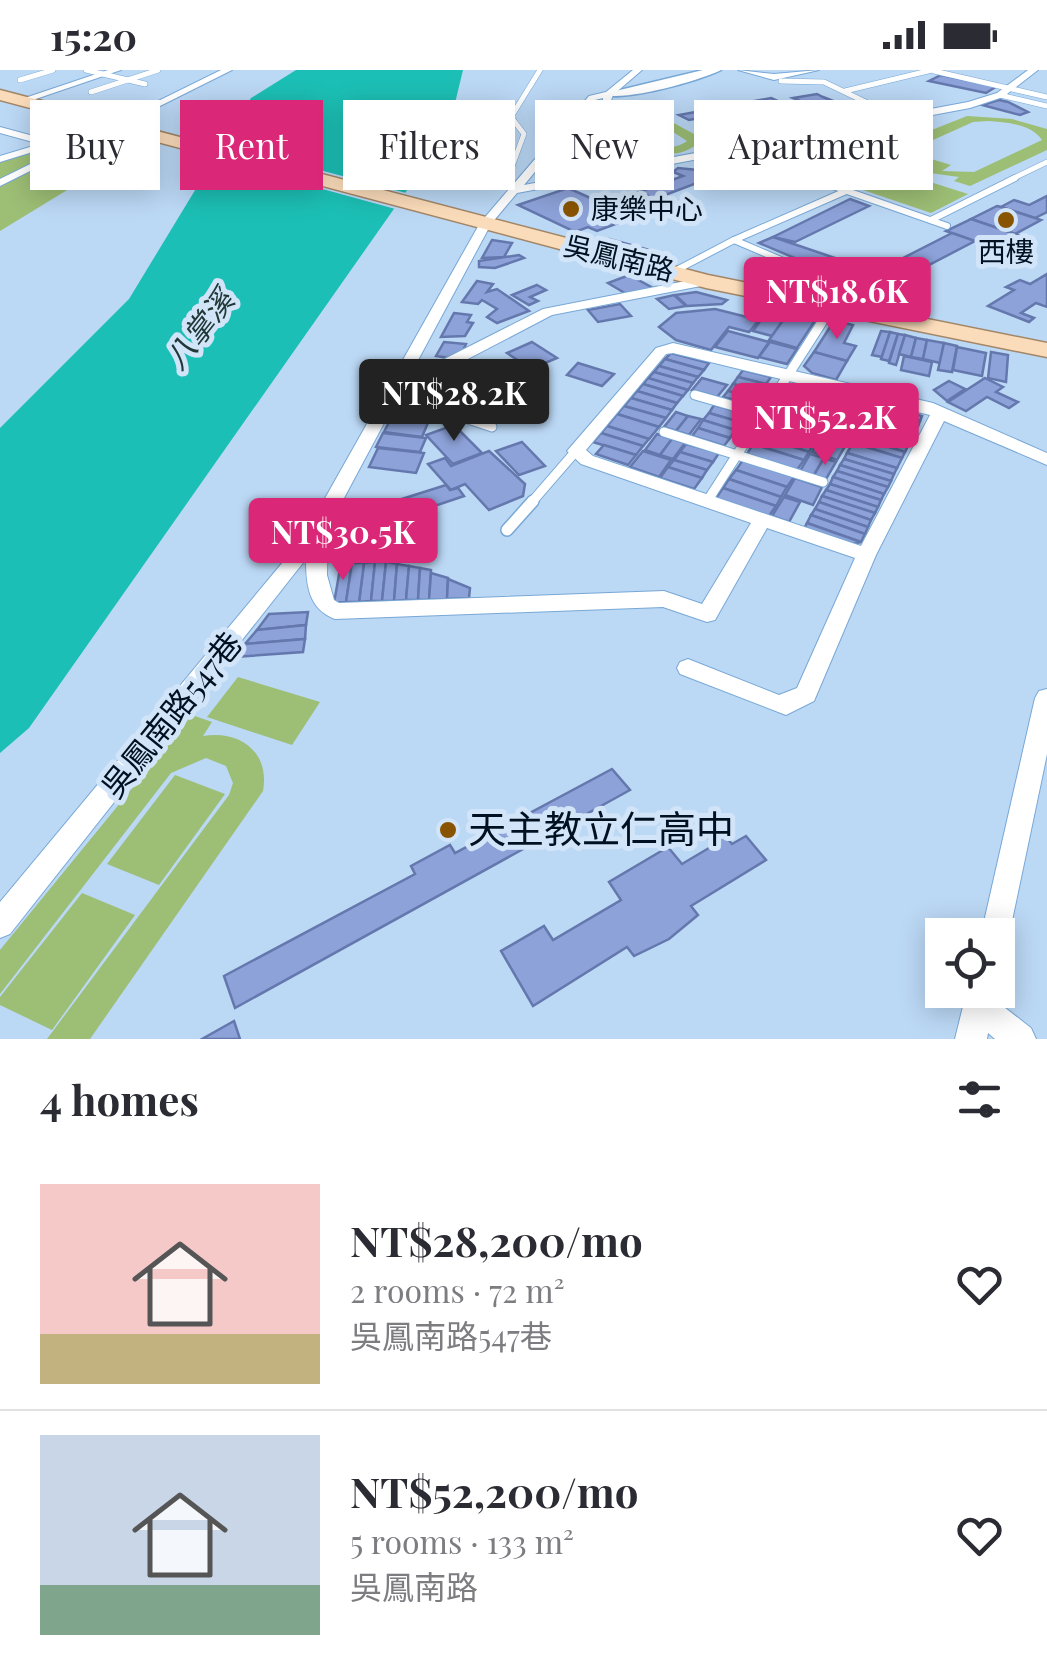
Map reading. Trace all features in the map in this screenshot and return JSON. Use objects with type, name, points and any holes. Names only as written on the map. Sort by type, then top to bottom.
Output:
[{"type":"main road","points":[[0,95],[30,102]]},
{"type":"main road","name":"吳鳳南路","points":[[160,137],[706,281],[1047,350]]},
{"type":"street","points":[[21,100],[117,70]]},
{"type":"street","points":[[160,103],[228,70]]},
{"type":"street","name":"吳鳳南路547巷","points":[[0,924],[270,595],[318,528],[486,223],[526,175],[638,70]]},
{"type":"street","points":[[610,77],[602,84],[609,94],[716,70]]},
{"type":"street","points":[[742,70],[774,77],[815,70]]},
{"type":"street","points":[[933,111],[970,105],[1005,91],[1034,70]]},
{"type":"street","points":[[0,130],[30,138]]},
{"type":"street","points":[[2,158],[30,150]]},
{"type":"street","points":[[512,191],[694,156]]},
{"type":"street","points":[[0,183],[30,168]]},
{"type":"street","points":[[391,393],[548,312],[706,281]]},
{"type":"street","points":[[866,556],[587,460],[576,451],[666,349],[680,348],[940,412],[1047,460]]},
{"type":"street","points":[[688,668],[776,704],[786,706],[806,694],[866,556],[940,412]]},
{"type":"street","points":[[318,528],[319,596],[326,608],[335,611],[664,599],[707,614],[763,519]]},
{"type":"street","points":[[1000,918],[1036,807],[1047,698]]},
{"type":"street","points":[[972,1039],[978,1008]]},
{"type":"street","points":[[990,1008],[1020,1039]]},
{"type":"lane","points":[[20,80],[53,70]]},
{"type":"lane","points":[[86,70],[145,84]]},
{"type":"lane","points":[[90,92],[158,70]]},
{"type":"lane","points":[[512,191],[506,178],[524,134],[511,117],[540,70]]},
{"type":"lane","points":[[844,92],[933,70],[1047,106]]},
{"type":"lane","points":[[781,81],[824,82],[861,100]]},
{"type":"lane","points":[[1005,91],[1047,98]]},
{"type":"lane","points":[[930,220],[1047,162]]},
{"type":"lane","points":[[674,272],[734,240],[847,191],[947,226]]},
{"type":"lane","points":[[734,240],[849,288],[863,288],[886,298],[897,293]]},
{"type":"lane","points":[[708,500],[831,308]]},
{"type":"lane","points":[[391,393],[492,427]]},
{"type":"lane","points":[[695,395],[846,438]]},
{"type":"lane","points":[[664,432],[824,482]]},
{"type":"lane","points":[[507,530],[576,451]]},
{"type":"shaded area","points":[[967,116],[1012,119],[1047,129],[1047,150],[970,186],[954,181],[959,177],[933,173],[933,160],[951,165],[942,171],[974,172],[1042,140],[1025,127],[995,121],[973,122],[933,140],[933,130]]},
{"type":"shaded area","points":[[674,123],[694,134],[694,146],[674,154],[674,147],[687,141],[674,133]]},
{"type":"shaded area","points":[[30,151],[30,190],[67,190],[0,231],[0,160]]},
{"type":"shaded area","points":[[933,183],[968,194],[931,213],[863,190],[933,190]]},
{"type":"shaded area","points":[[238,677],[320,702],[292,745],[207,717]]},
{"type":"shaded area","points":[[192,715],[212,722],[203,736],[229,737],[250,747],[262,765],[263,791],[90,1039],[47,1039],[229,795],[233,783],[226,766],[206,758],[171,773],[0,994],[0,950]]},
{"type":"shaded area","points":[[175,775],[225,794],[159,885],[107,864]]},
{"type":"shaded area","points":[[82,893],[135,915],[52,1030],[0,1005],[0,997]]},
{"type":"water","name":"八掌溪","points":[[296,70],[463,70],[456,100],[343,100],[343,190],[407,190],[29,728],[0,753],[0,428],[129,299],[195,190],[323,190],[323,100],[251,98]]},
{"type":"pier","points":[[323,171],[343,176],[343,190],[395,190],[410,194],[399,210],[323,189]]},
{"type":"building","points":[[941,75],[997,86],[986,93],[929,81]]},
{"type":"building","points":[[817,94],[832,100],[798,100],[793,98]]},
{"type":"building","points":[[999,100],[1028,112],[1020,115],[982,105]]},
{"type":"building","points":[[694,112],[694,119],[689,120],[679,115]]},
{"type":"building","points":[[678,168],[694,170],[694,184],[655,199],[639,192],[674,190],[674,179],[683,176],[674,172]]},
{"type":"building","name":"康樂中心","points":[[572,190],[624,213],[614,217],[624,221],[597,231],[588,227],[575,232],[518,205]]},
{"type":"building","points":[[1047,196],[1047,212],[1035,218],[1001,207],[1014,200],[1029,205]]},
{"type":"building","points":[[850,199],[869,206],[795,242],[773,237]]},
{"type":"building","name":"西樓","points":[[997,206],[1041,220],[1015,234],[971,219]]},
{"type":"building","points":[[971,219],[1023,237],[999,250],[946,231]]},
{"type":"building","points":[[952,233],[975,241],[885,288],[862,279]]},
{"type":"building","points":[[773,237],[844,261],[839,264],[871,274],[862,279],[879,286],[871,290],[759,243]]},
{"type":"building","points":[[609,239],[646,249],[641,253],[603,243]]},
{"type":"building","points":[[492,240],[512,243],[504,257],[482,258]]},
{"type":"building","points":[[519,255],[524,258],[495,268],[479,267],[479,261]]},
{"type":"building","points":[[1047,274],[1047,307],[1036,303],[1021,313],[1034,318],[1029,322],[988,306],[1014,290],[1006,287],[1020,280],[1030,284]]},
{"type":"building","points":[[629,275],[653,288],[628,295],[608,283]]},
{"type":"building","points":[[477,281],[493,284],[487,292],[497,289],[529,311],[497,323],[487,317],[497,309],[482,300],[478,304],[462,302]]},
{"type":"building","points":[[537,285],[546,290],[530,297],[538,301],[529,305],[512,295]]},
{"type":"building","points":[[696,292],[727,300],[722,304],[687,306],[675,295]]},
{"type":"building","points":[[674,295],[686,306],[669,309],[657,299]]},
{"type":"building","points":[[620,304],[631,316],[598,322],[588,310]]},
{"type":"building","points":[[770,307],[789,312],[772,336],[753,331]]},
{"type":"building","points":[[715,309],[759,320],[749,332],[729,327],[711,350],[676,340],[659,327],[676,313]]},
{"type":"building","points":[[789,312],[816,319],[797,348],[769,340]]},
{"type":"building","points":[[454,313],[471,315],[467,322],[473,323],[465,336],[441,337]]},
{"type":"building","points":[[840,322],[853,325],[844,343],[856,346],[847,361],[814,352],[830,327]]},
{"type":"building","points":[[728,331],[769,342],[758,358],[715,347]]},
{"type":"building","points":[[881,331],[890,332],[882,357],[872,355]]},
{"type":"building","points":[[890,332],[898,334],[889,361],[881,359]]},
{"type":"building","points":[[898,334],[905,335],[896,365],[889,363]]},
{"type":"building","points":[[905,335],[916,338],[911,357],[899,354]]},
{"type":"building","points":[[916,338],[927,340],[923,359],[911,357]]},
{"type":"building","points":[[927,340],[944,343],[940,363],[923,359]]},
{"type":"building","points":[[444,342],[466,344],[462,353],[449,358],[436,356]]},
{"type":"building","points":[[532,342],[557,358],[531,369],[507,353]]},
{"type":"building","points":[[770,342],[797,349],[787,364],[759,357]]},
{"type":"building","points":[[944,343],[957,346],[952,372],[938,370]]},
{"type":"building","points":[[957,347],[986,353],[982,376],[953,370]]},
{"type":"building","points":[[814,352],[847,361],[836,380],[812,373],[804,366]]},
{"type":"building","points":[[991,352],[1008,355],[1006,382],[988,378]]},
{"type":"building","points":[[671,353],[709,363],[704,370],[665,359]]},
{"type":"building","points":[[904,356],[932,362],[929,376],[901,370]]},
{"type":"building","points":[[665,359],[704,370],[698,377],[659,366]]},
{"type":"building","points":[[518,363],[537,376],[524,381],[504,368]]},
{"type":"building","points":[[578,363],[614,374],[602,386],[567,375]]},
{"type":"building","points":[[497,365],[522,382],[506,389],[486,375],[492,372],[488,369]]},
{"type":"building","points":[[659,366],[698,377],[693,383],[654,372]]},
{"type":"building","points":[[452,367],[472,387],[449,405],[407,391]]},
{"type":"building","points":[[743,370],[771,377],[766,384],[738,377]]},
{"type":"building","points":[[654,372],[693,383],[688,390],[648,378]]},
{"type":"building","points":[[738,377],[766,384],[762,391],[733,384]]},
{"type":"building","points":[[487,378],[502,389],[487,395],[472,384]]},
{"type":"building","points":[[648,378],[688,390],[683,396],[643,384]]},
{"type":"building","points":[[702,378],[727,385],[717,397],[692,390]]},
{"type":"building","points":[[985,378],[1003,387],[996,392],[1018,402],[1009,408],[987,397],[966,411],[948,402]]},
{"type":"building","points":[[797,379],[846,392],[841,401],[792,387]]},
{"type":"building","points":[[949,381],[965,389],[947,401],[934,390]]},
{"type":"building","points":[[643,384],[683,396],[677,403],[637,391]]},
{"type":"building","points":[[733,384],[762,391],[757,398],[728,391]]},
{"type":"building","points":[[472,387],[503,420],[449,405]]},
{"type":"building","points":[[792,387],[841,401],[836,409],[786,395]]},
{"type":"building","points":[[637,391],[677,403],[672,410],[631,398]]},
{"type":"building","points":[[728,391],[757,398],[752,405],[723,397]]},
{"type":"building","points":[[847,394],[859,398],[850,413],[837,410]]},
{"type":"building","points":[[786,395],[836,409],[831,417],[781,403]]},
{"type":"building","points":[[631,398],[672,410],[666,418],[624,406]]},
{"type":"building","points":[[859,398],[874,402],[864,418],[850,413]]},
{"type":"building","points":[[781,403],[831,417],[826,425],[776,410]]},
{"type":"building","points":[[875,403],[922,416],[920,421],[873,408]]},
{"type":"building","points":[[714,405],[746,414],[740,422],[709,413]]},
{"type":"building","points":[[624,406],[666,418],[659,427],[617,414]]},
{"type":"building","points":[[873,408],[920,421],[918,426],[870,412]]},
{"type":"building","points":[[676,412],[688,416],[676,431],[664,427]]},
{"type":"building","points":[[870,412],[918,426],[915,431],[867,417]]},
{"type":"building","points":[[709,413],[740,422],[735,430],[703,420]]},
{"type":"building","points":[[836,413],[863,421],[856,434],[828,425]]},
{"type":"building","points":[[393,414],[430,418],[422,437],[384,432]]},
{"type":"building","points":[[617,414],[659,427],[649,439],[607,426]]},
{"type":"building","points":[[688,416],[701,419],[689,435],[676,431]]},
{"type":"building","points":[[867,417],[915,431],[913,436],[864,422]]},
{"type":"building","points":[[703,420],[735,430],[730,438],[698,428]]},
{"type":"building","points":[[770,420],[819,435],[814,443],[764,428]]},
{"type":"building","points":[[864,422],[913,436],[910,441],[862,427]]},
{"type":"building","points":[[454,425],[482,453],[453,464],[426,435]]},
{"type":"building","points":[[607,426],[649,439],[643,446],[601,433]]},
{"type":"building","points":[[862,427],[910,441],[908,446],[859,432]]},
{"type":"building","points":[[698,428],[730,438],[724,446],[692,436]]},
{"type":"building","points":[[764,428],[814,443],[809,452],[759,436]]},
{"type":"building","points":[[859,432],[908,446],[905,452],[856,437]]},
{"type":"building","points":[[383,433],[426,438],[420,452],[376,447]]},
{"type":"building","points":[[601,433],[643,446],[636,455],[593,442]]},
{"type":"building","points":[[657,434],[672,439],[660,455],[645,450]]},
{"type":"building","points":[[759,436],[809,452],[804,460],[753,444]]},
{"type":"building","points":[[821,436],[836,440],[826,456],[812,452]]},
{"type":"building","points":[[856,437],[905,452],[902,458],[853,443]]},
{"type":"building","points":[[672,439],[685,443],[673,459],[660,455]]},
{"type":"building","points":[[836,440],[847,443],[837,460],[826,456]]},
{"type":"building","points":[[522,442],[545,466],[519,475],[496,451]]},
{"type":"building","points":[[853,443],[902,458],[897,468],[847,453]]},
{"type":"building","points":[[686,444],[719,453],[713,462],[680,452]]},
{"type":"building","points":[[753,444],[804,460],[797,470],[747,454]]},
{"type":"building","points":[[604,445],[636,455],[628,465],[596,454]]},
{"type":"building","points":[[378,448],[424,453],[416,473],[369,467]]},
{"type":"building","points":[[489,451],[525,484],[523,496],[489,510],[465,484],[451,490],[428,464],[445,458],[451,466]]},
{"type":"building","points":[[643,451],[671,460],[659,477],[630,467]]},
{"type":"building","points":[[680,452],[713,462],[707,470],[674,460]]},
{"type":"building","points":[[847,453],[897,468],[894,474],[844,459]]},
{"type":"building","points":[[810,454],[824,458],[814,475],[800,471]]},
{"type":"building","points":[[824,458],[836,462],[826,479],[814,475]]},
{"type":"building","points":[[844,459],[894,474],[891,481],[840,465]]},
{"type":"building","points":[[674,460],[707,470],[702,478],[668,467]]},
{"type":"building","points":[[743,460],[794,477],[787,487],[736,470]]},
{"type":"building","points":[[840,465],[891,481],[888,487],[837,471]]},
{"type":"building","points":[[668,467],[702,478],[694,489],[660,478]]},
{"type":"building","points":[[736,470],[787,487],[781,497],[729,479]]},
{"type":"building","points":[[837,471],[888,487],[884,494],[833,477]]},
{"type":"building","points":[[833,477],[884,494],[881,500],[830,484]]},
{"type":"building","points":[[795,478],[822,487],[813,505],[785,495]]},
{"type":"building","points":[[729,479],[781,497],[776,506],[723,488]]},
{"type":"building","points":[[830,484],[881,500],[878,507],[826,490]]},
{"type":"building","points":[[446,485],[450,490],[458,488],[464,496],[396,519],[386,504]]},
{"type":"building","points":[[723,488],[776,506],[769,516],[716,498]]},
{"type":"building","points":[[826,490],[878,507],[875,513],[822,496]]},
{"type":"building","points":[[822,496],[875,513],[871,520],[819,502]]},
{"type":"building","points":[[784,497],[800,502],[789,522],[772,516]]},
{"type":"building","points":[[819,502],[871,520],[868,527],[815,509]]},
{"type":"building","points":[[815,509],[868,527],[865,534],[811,515]]},
{"type":"building","points":[[811,515],[865,534],[861,542],[807,523]]},
{"type":"building","points":[[807,523],[861,542],[849,545],[804,529]]},
{"type":"building","points":[[375,562],[371,601],[359,602],[364,563]]},
{"type":"building","points":[[375,562],[386,562],[382,601],[371,601]]},
{"type":"building","points":[[386,562],[397,564],[394,601],[382,601]]},
{"type":"building","points":[[341,563],[352,563],[346,602],[334,603]]},
{"type":"building","points":[[352,563],[364,563],[359,602],[346,602]]},
{"type":"building","points":[[397,564],[409,566],[406,600],[394,601]]},
{"type":"building","points":[[409,566],[420,568],[418,600],[406,600]]},
{"type":"building","points":[[420,568],[431,570],[429,600],[418,600]]},
{"type":"building","points":[[431,573],[448,578],[447,599],[429,600]]},
{"type":"building","points":[[448,579],[470,588],[469,598],[447,599]]},
{"type":"building","points":[[308,612],[306,625],[257,630],[269,614]]},
{"type":"building","points":[[306,625],[305,639],[245,644],[257,630]]},
{"type":"building","points":[[305,639],[303,652],[234,657],[245,644]]},
{"type":"building","points":[[612,769],[630,790],[235,1008],[224,976],[415,874],[411,866],[450,845],[455,853]]},
{"type":"building","points":[[717,826],[732,844],[746,836],[766,860],[691,906],[698,915],[669,939],[634,956],[627,947],[533,1006],[501,951],[544,926],[553,940],[621,900],[609,882],[668,847],[682,864],[714,845],[704,833]]},
{"type":"building","points":[[234,1021],[240,1039],[202,1039]]},
{"type":"place","name":"康樂中心","points":[[571,209]]},
{"type":"place","name":"西樓","points":[[1006,220]]},
{"type":"place","name":"天主教立仁高中","points":[[448,830]]}]
